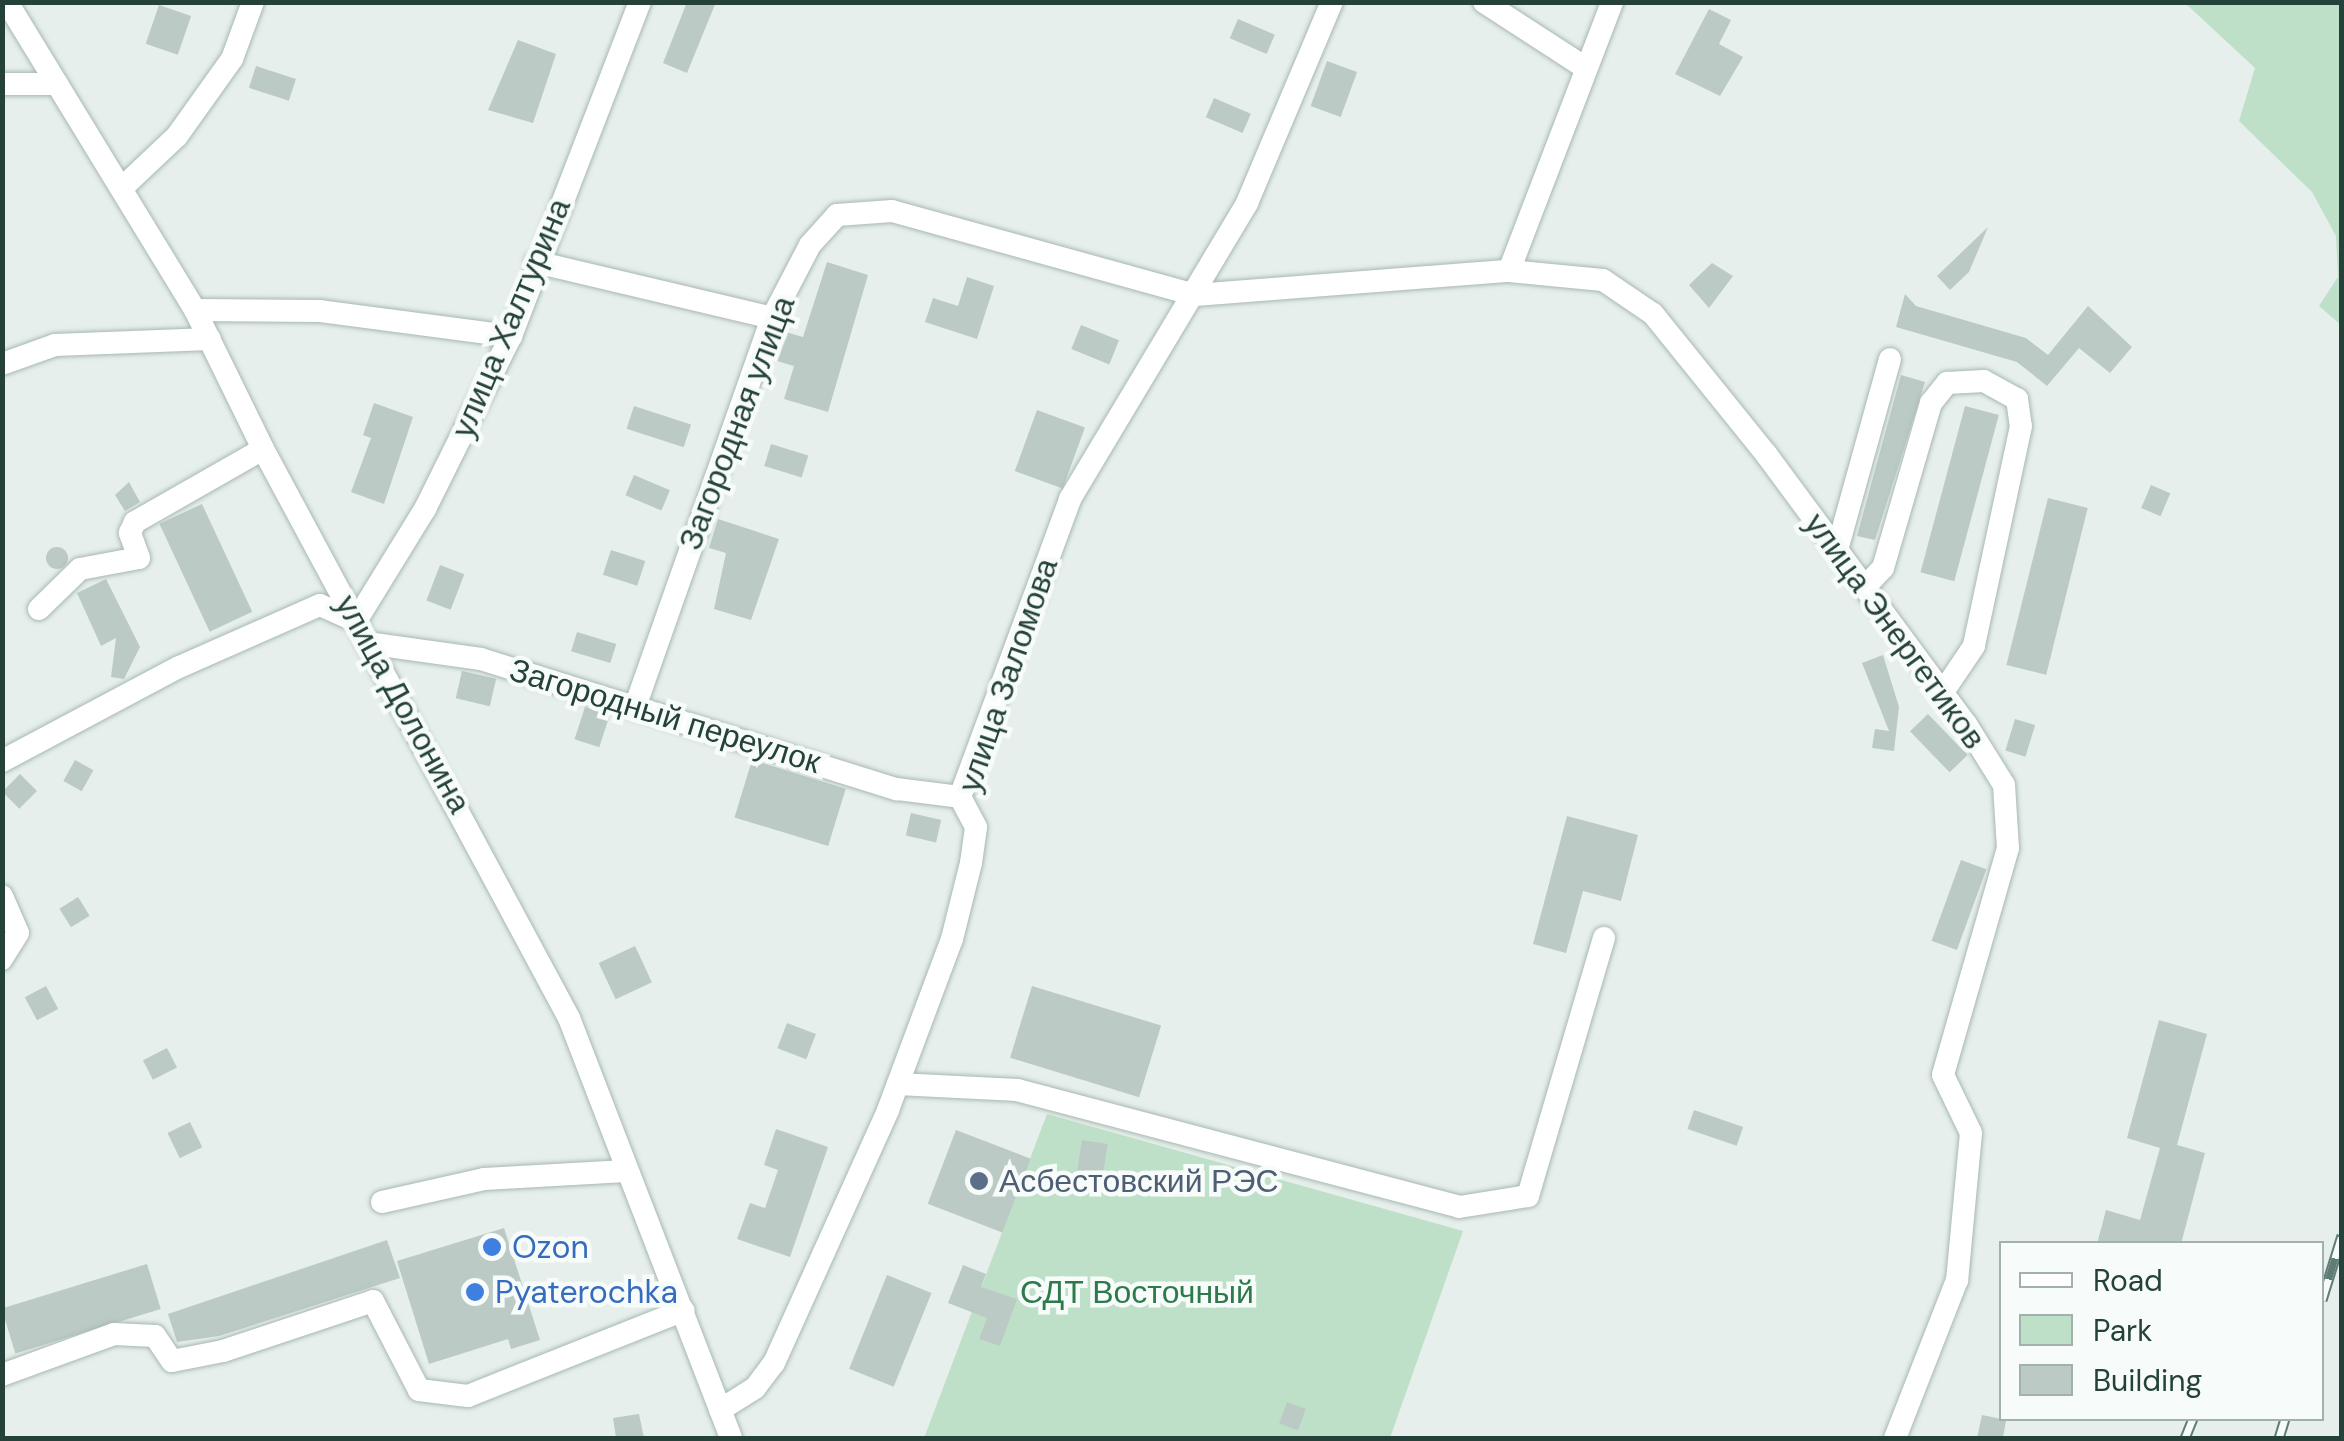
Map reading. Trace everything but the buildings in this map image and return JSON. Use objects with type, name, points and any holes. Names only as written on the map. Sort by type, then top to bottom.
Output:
[{"type":"street","name":"улица Долонина","points":[[8,2],[195,310],[263,449],[569,1018],[731,1438]]},
{"type":"street","points":[[122,188],[177,136],[232,58],[253,2]]},
{"type":"street","name":"улица Халтурина","points":[[356,621],[425,509],[511,336],[536,262],[640,2]]},
{"type":"street","name":"улица Заломова","points":[[720,1410],[756,1388],[774,1363],[898,1084],[952,939],[971,863],[976,828],[960,796],[1070,499],[1247,204],[1332,2]]},
{"type":"street","points":[[1484,2],[1584,67]]},
{"type":"street","points":[[1508,270],[1612,2]]},
{"type":"street","points":[[2,84],[58,84]]},
{"type":"street","name":"Загородная улица","points":[[634,707],[772,318],[810,245],[838,215],[892,211],[1195,295]]},
{"type":"street","points":[[536,262],[772,318]]},
{"type":"street","name":"улица Энергетиков","points":[[1195,295],[1508,270],[1603,280],[1653,314],[1865,587],[1943,692],[2004,785],[2008,848],[1944,1075],[1972,1133],[1956,1280],[1895,1438]]},
{"type":"street","points":[[195,310],[320,310],[511,336]]},
{"type":"street","points":[[2,364],[55,345],[210,338]]},
{"type":"street","points":[[1837,550],[1890,359]]},
{"type":"street","points":[[1865,587],[1882,568],[1932,403],[1947,383],[1984,381],[2017,399],[2021,426],[1974,646],[1943,692]]},
{"type":"street","points":[[39,609],[80,568],[139,558],[130,533],[135,522],[263,449]]},
{"type":"street","points":[[2,761],[177,668],[320,606],[356,621]]},
{"type":"street","name":"Загородный переулок","points":[[368,643],[482,659],[897,788],[960,796]]},
{"type":"street","points":[[2,896],[18,933],[2,959]]},
{"type":"street","points":[[898,1084],[1017,1090],[1459,1207],[1528,1196],[1604,938]]},
{"type":"street","points":[[382,1202],[484,1180],[626,1172]]},
{"type":"street","points":[[2,1375],[114,1334],[155,1336],[172,1361],[189,1358],[372,1301],[419,1390],[468,1396],[684,1310]]},
{"type":"green space","points":[[2185,3],[2341,3],[2341,325],[2319,306],[2338,277],[2336,236],[2312,192],[2239,121],[2255,68]]},
{"type":"green space","name":"СДТ Восточный","points":[[1047,1114],[1463,1231],[1390,1438],[924,1438]]},
{"type":"railway","points":[[2324,1294],[2342,1235]]},
{"type":"railway","points":[[2185,1438],[2192,1421]]},
{"type":"railway","points":[[2279,1438],[2284,1421]]},
{"type":"place","name":"Асбестовский РЭС","points":[[979,1181]]},
{"type":"place","name":"Ozon","points":[[492,1247]]},
{"type":"place","name":"Pyaterochka","points":[[475,1292]]}]
